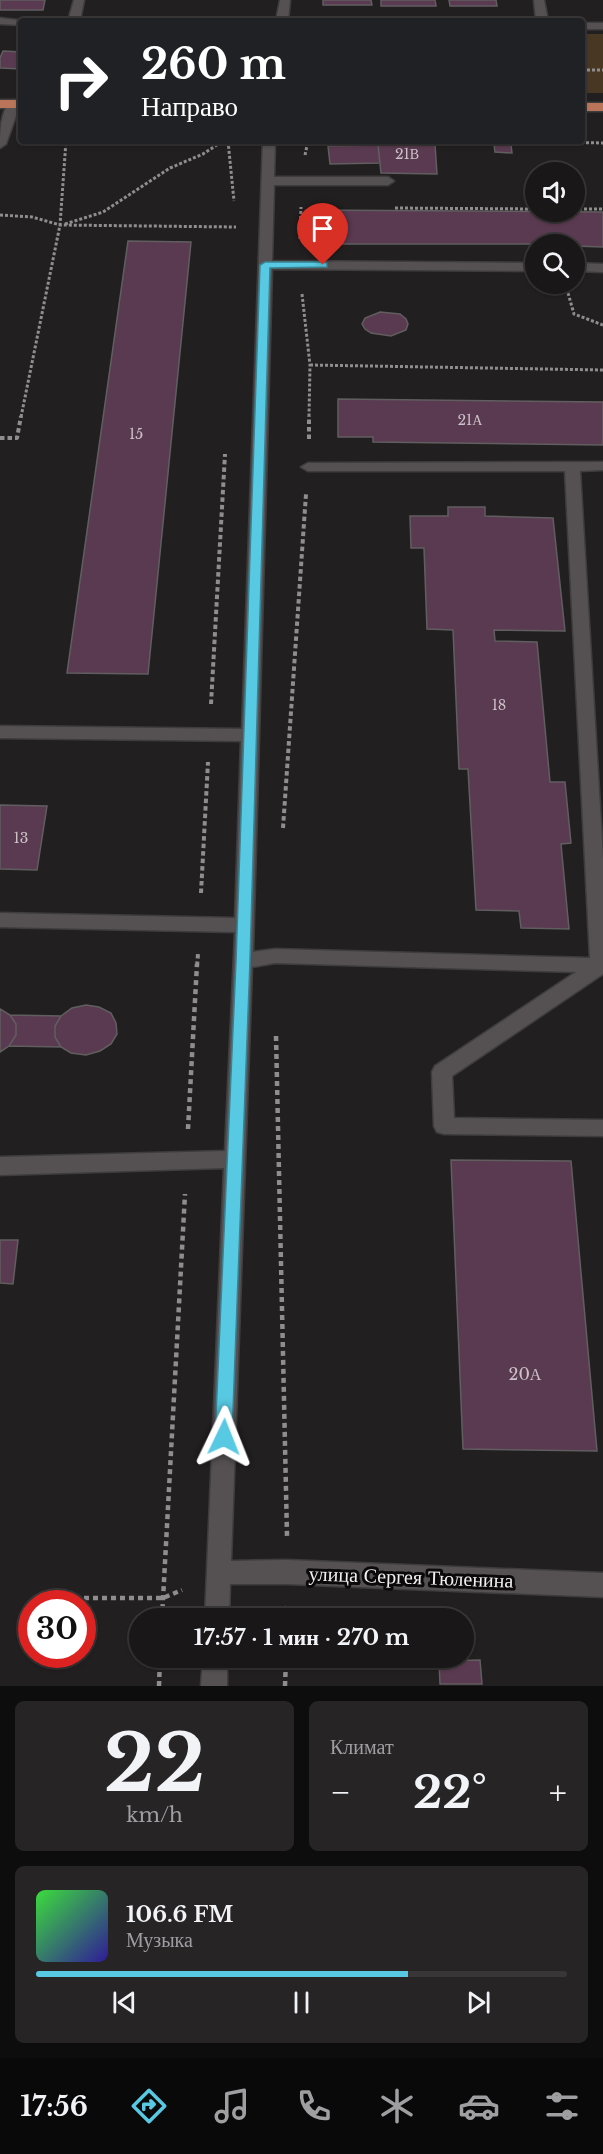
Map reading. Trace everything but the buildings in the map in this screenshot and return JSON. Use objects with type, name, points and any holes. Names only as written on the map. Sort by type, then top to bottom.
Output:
[{"type":"main road","points":[[0,104],[17,104]]},
{"type":"main road","points":[[585,107],[603,107]]},
{"type":"street","points":[[75,18],[79,0]]},
{"type":"street","points":[[282,18],[285,0]]},
{"type":"street","points":[[539,0],[542,18]]},
{"type":"street","points":[[0,21],[18,22]]},
{"type":"street","points":[[585,26],[603,26]]},
{"type":"street","points":[[0,144],[17,104]]},
{"type":"street","points":[[217,1608],[243,961],[242,926],[269,144]]},
{"type":"street","points":[[268,181],[388,181]]},
{"type":"street","points":[[265,265],[525,267]]},
{"type":"street","points":[[585,267],[603,268]]},
{"type":"street","points":[[572,466],[602,966]]},
{"type":"street","points":[[308,467],[603,466]]},
{"type":"street","points":[[0,732],[249,735]]},
{"type":"street","points":[[0,920],[242,926]]},
{"type":"street","points":[[243,961],[275,956],[602,966]]},
{"type":"street","points":[[602,966],[442,1072],[444,1126],[603,1128]]},
{"type":"street","points":[[0,1166],[234,1159]]},
{"type":"street","name":"улица Сергея Тюленина","points":[[218,1573],[287,1572],[603,1585]]},
{"type":"street","points":[[214,1686],[215,1668]]},
{"type":"path","points":[[585,70],[603,70]]},
{"type":"path","points":[[585,143],[603,143]]},
{"type":"path","points":[[0,438],[17,438],[60,225],[66,144]]},
{"type":"path","points":[[60,225],[103,212],[170,168],[203,154],[218,144]]},
{"type":"path","points":[[228,144],[235,206]]},
{"type":"path","points":[[283,837],[308,467],[310,365],[300,265],[301,180],[307,144]]},
{"type":"path","points":[[387,208],[525,209]]},
{"type":"path","points":[[585,209],[603,209]]},
{"type":"path","points":[[0,215],[32,218],[60,225],[237,227]]},
{"type":"path","points":[[236,216],[236,239]]},
{"type":"path","points":[[569,294],[574,314],[603,325]]},
{"type":"path","points":[[310,365],[603,370]]},
{"type":"path","points":[[163,1608],[225,451]]},
{"type":"path","points":[[276,1027],[286,1608]]},
{"type":"path","points":[[96,1598],[163,1599],[218,1573]]},
{"type":"path","points":[[159,1686],[160,1668]]},
{"type":"path","points":[[285,1668],[285,1686]]},
{"type":"shaded area","points":[[585,34],[603,34],[603,93],[585,93]]},
{"type":"route","points":[[224,1437],[243,961],[242,926],[265,265],[323,265]]}]
